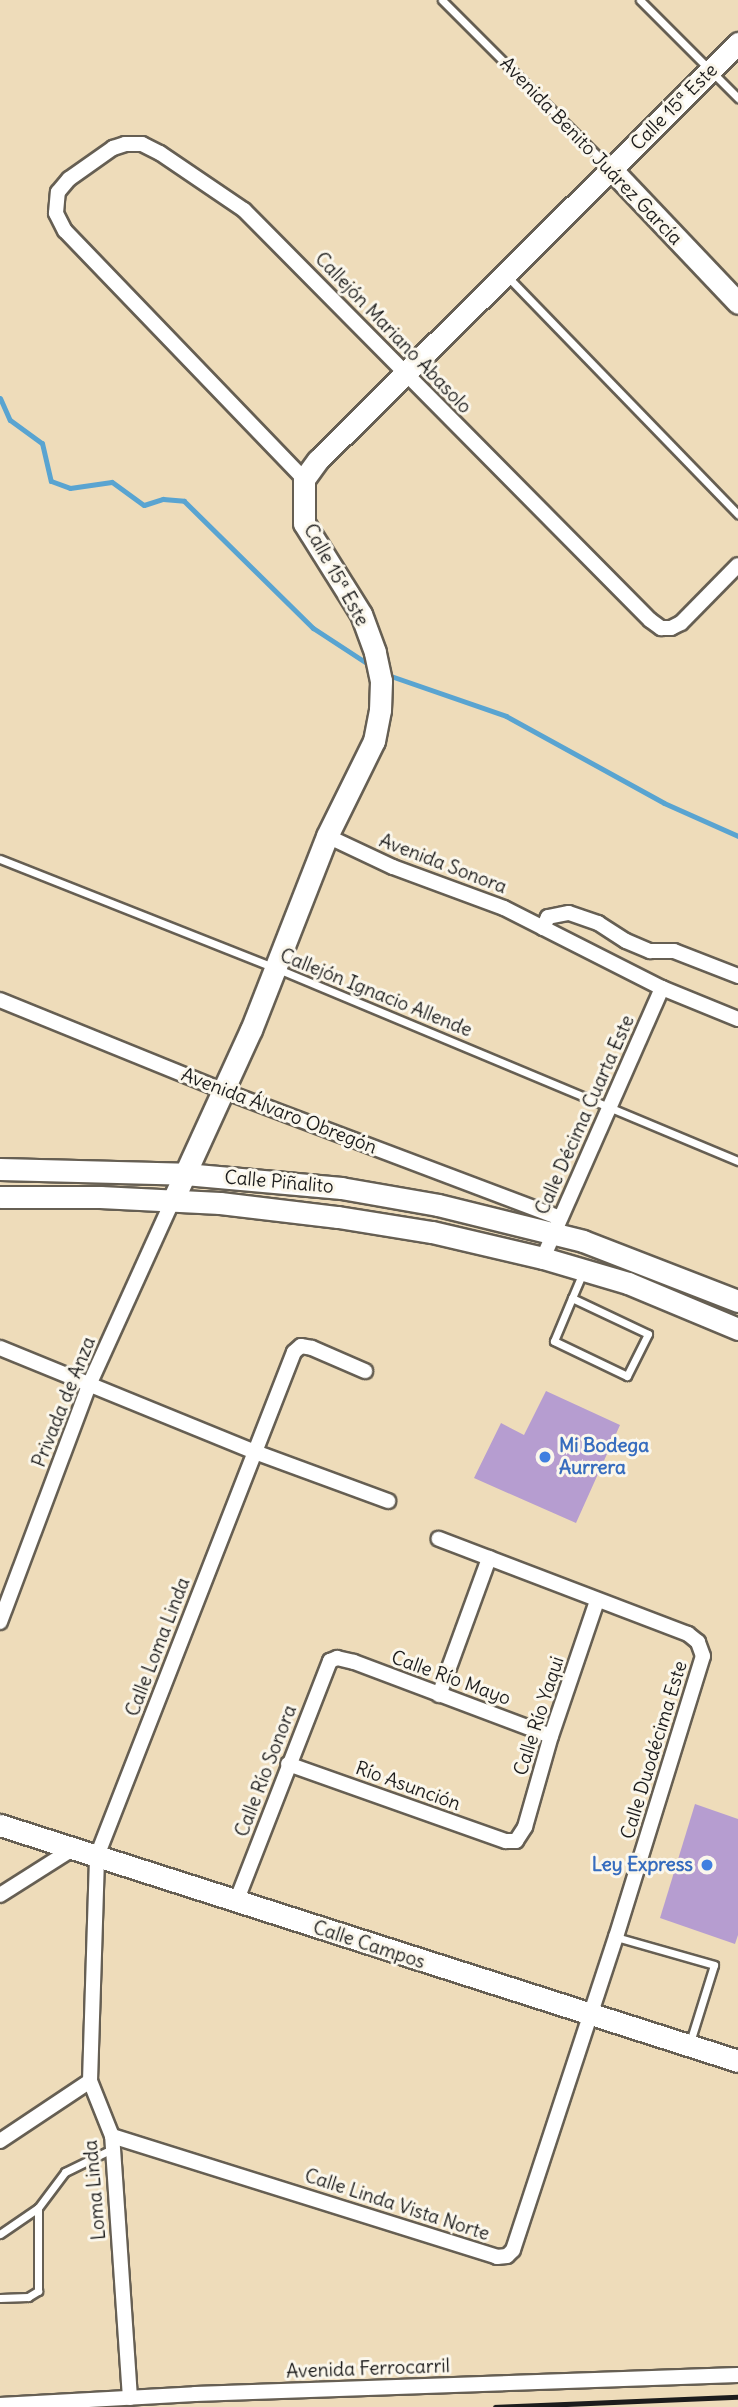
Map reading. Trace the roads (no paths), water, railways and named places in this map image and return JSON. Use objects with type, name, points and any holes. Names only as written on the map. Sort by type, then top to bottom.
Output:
[{"type":"street","name":"Calle 15ª Este","points":[[173,1200],[224,1091],[276,968],[327,836],[374,741],[380,710],[381,681],[376,652],[360,614],[304,523],[304,479],[318,460],[738,43]]},
{"type":"street","name":"Callejón Mariano Abasolo","points":[[304,479],[65,231],[56,213],[58,192],[69,179],[113,148],[125,144],[142,145],[191,171],[244,210],[650,620],[661,628],[671,628],[681,623],[738,565]]},
{"type":"street","name":"Avenida Benito Juárez García","points":[[612,170],[738,303]]},
{"type":"street","name":"Avenida Sonora","points":[[327,836],[393,867],[505,908],[662,988],[738,1019]]},
{"type":"street","points":[[544,928],[548,918],[569,912],[598,923],[626,941],[650,951],[674,951],[738,976]]},
{"type":"street","name":"Calle Décima Cuarta Este","points":[[543,1258],[662,988]]},
{"type":"street","name":"Avenida Álvaro Obregón","points":[[0,1000],[738,1301]]},
{"type":"street","name":"Calle Piñalito","points":[[0,1169],[185,1174],[341,1188],[556,1226]]},
{"type":"street","name":"Calle Piñalito","points":[[0,1197],[173,1200],[338,1217],[432,1232],[543,1258]]},
{"type":"street","name":"Privada de Anza","points":[[0,1622],[89,1385],[173,1200]]},
{"type":"street","points":[[543,1258],[628,1283],[738,1329]]},
{"type":"street","name":"Calle Loma Linda","points":[[97,1856],[288,1365],[301,1346],[365,1371]]},
{"type":"street","points":[[0,1348],[255,1451],[388,1501]]},
{"type":"street","points":[[439,1539],[597,1601]]},
{"type":"street","points":[[439,1695],[489,1559]]},
{"type":"street","name":"Calle Duodécima Este","points":[[590,2016],[703,1656],[698,1642],[688,1634],[597,1601]]},
{"type":"street","name":"Calle Río Yaqui","points":[[516,1841],[525,1827],[551,1736],[597,1601]]},
{"type":"street","name":"Calle Río Mayo","points":[[337,1658],[551,1736]]},
{"type":"street","name":"Calle Río Sonora","points":[[236,1902],[326,1668],[337,1658]]},
{"type":"street","name":"Río Asunción","points":[[288,1763],[506,1841],[516,1841]]},
{"type":"street","name":"Calle Campos","points":[[0,1825],[590,2016],[738,2061]]},
{"type":"street","points":[[0,1895],[74,1848]]},
{"type":"street","name":"Loma Linda","points":[[97,1856],[90,2081],[112,2143],[130,2398]]},
{"type":"street","name":"Calle Linda Vista Norte","points":[[112,2143],[497,2257],[507,2256],[519,2238],[590,2016]]},
{"type":"street","points":[[0,2141],[90,2081]]},
{"type":"street","name":"Avenida Ferrocarril","points":[[0,2404],[89,2403],[130,2398],[738,2375]]},
{"type":"lane","name":"Avenida Benito Juárez García","points":[[442,0],[612,170]]},
{"type":"lane","points":[[640,0],[738,99]]},
{"type":"lane","points":[[505,274],[738,514]]},
{"type":"lane","name":"Callejón Ignacio Allende","points":[[0,859],[276,968],[738,1161]]},
{"type":"lane","points":[[572,1298],[648,1334],[628,1376],[554,1341],[572,1298],[584,1270]]},
{"type":"lane","points":[[616,1937],[714,1965],[688,2046]]},
{"type":"lane","points":[[0,2234],[38,2208],[65,2172],[112,2143]]},
{"type":"lane","points":[[0,2298],[28,2297],[38,2291],[38,2208]]},
{"type":"waterway","points":[[0,398],[10,420],[42,443],[51,481],[70,488],[112,482],[144,505],[163,499],[184,501],[313,628],[371,666]]},
{"type":"waterway","points":[[385,674],[506,716],[664,803],[738,836]]},
{"type":"railway","points":[[495,2407],[738,2397]]},
{"type":"place","name":"Mi Bodega Aurrera","points":[[545,1457]]},
{"type":"place","name":"Ley Express","points":[[707,1865]]}]
